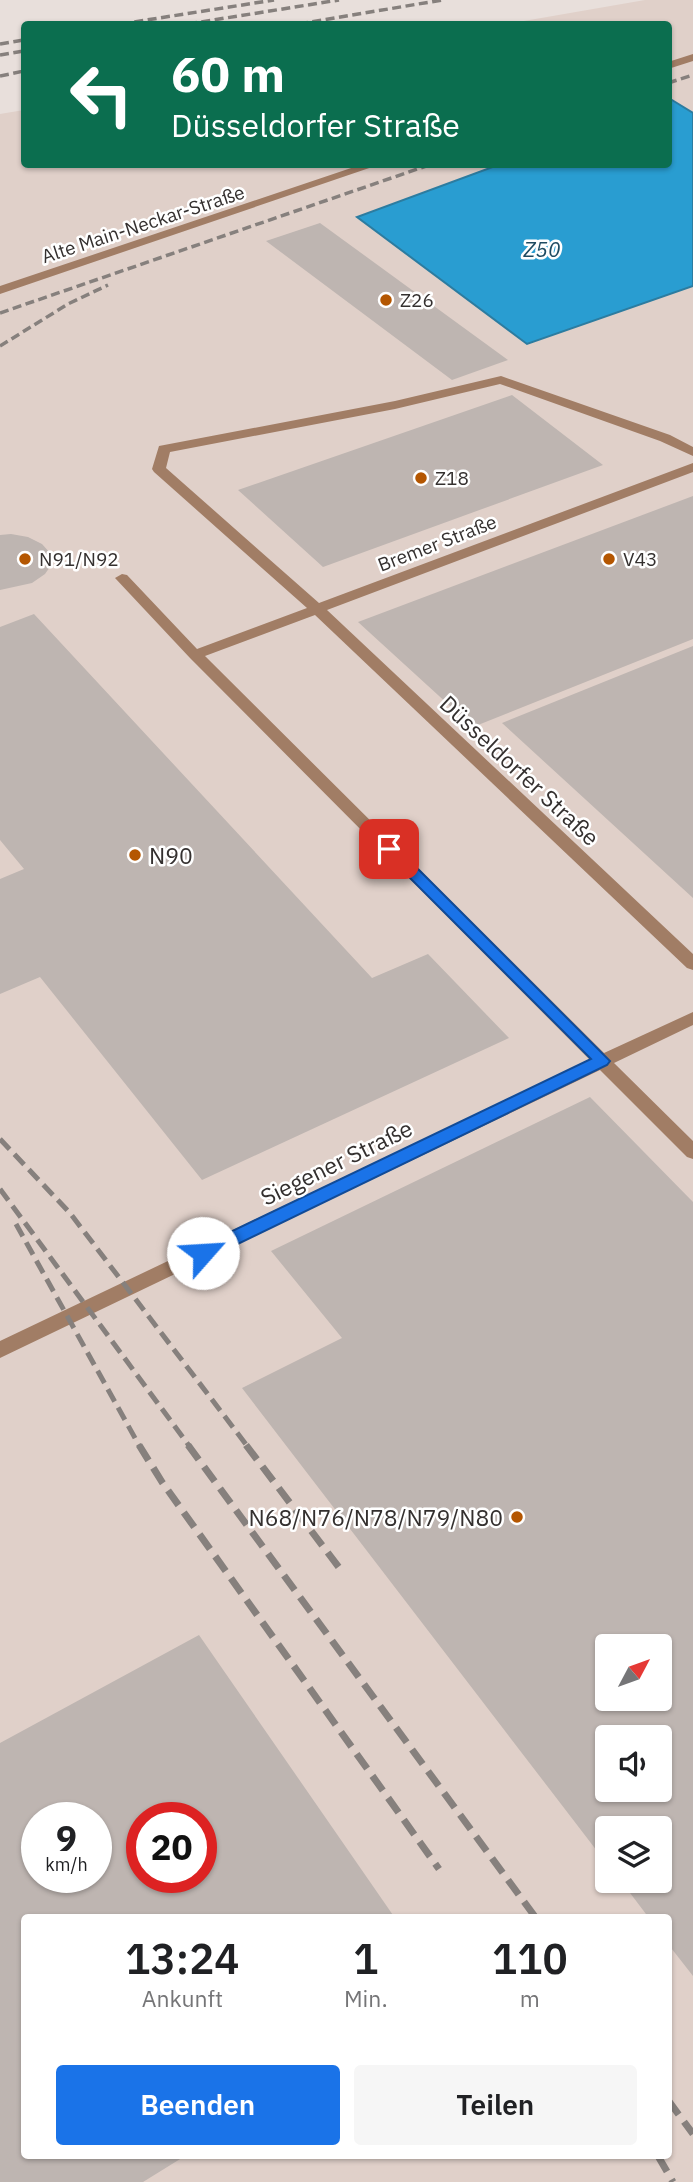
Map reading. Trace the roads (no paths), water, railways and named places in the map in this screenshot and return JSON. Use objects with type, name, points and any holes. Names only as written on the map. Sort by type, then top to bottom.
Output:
[{"type":"lane","points":[[672,65],[693,57]]},
{"type":"lane","name":"Alte Main-Neckar-Straße","points":[[0,290],[364,168]]},
{"type":"lane","name":"Düsseldorfer Straße","points":[[693,452],[666,438],[501,380],[395,405],[164,449],[159,468],[317,609],[693,964]]},
{"type":"lane","name":"Bremer Straße","points":[[195,655],[693,467]]},
{"type":"lane","points":[[122,578],[195,655],[693,1152]]},
{"type":"lane","name":"Siegener Straße","points":[[0,1350],[693,1018]]},
{"type":"water","name":"Z50","points":[[672,100],[693,113],[693,286],[527,344],[357,217],[490,168],[672,168]]},
{"type":"railway","points":[[140,21],[274,0]]},
{"type":"railway","points":[[207,21],[339,0]]},
{"type":"railway","points":[[317,21],[442,0]]},
{"type":"railway","points":[[0,44],[21,40]]},
{"type":"railway","points":[[0,55],[21,52]]},
{"type":"railway","points":[[0,76],[21,72]]},
{"type":"railway","points":[[672,82],[693,75]]},
{"type":"railway","points":[[0,313],[420,168]]},
{"type":"railway","points":[[0,346],[68,304],[108,285]]},
{"type":"railway","points":[[0,1139],[70,1213],[248,1447]]},
{"type":"railway","points":[[0,1189],[190,1447]]},
{"type":"railway","points":[[16,1224],[140,1447]]},
{"type":"railway","points":[[139,1445],[162,1482],[439,1869]]},
{"type":"railway","points":[[188,1445],[533,1914]]},
{"type":"railway","points":[[246,1445],[344,1574]]},
{"type":"railway","points":[[672,2105],[693,2134]]},
{"type":"railway","points":[[660,2159],[673,2182]]},
{"type":"place","name":"Z26","points":[[386,300]]},
{"type":"place","name":"Z18","points":[[421,478]]},
{"type":"place","name":"N91/N92","points":[[25,559]]},
{"type":"place","name":"V43","points":[[609,559]]},
{"type":"place","name":"N90","points":[[135,855]]},
{"type":"place","name":"N68/N76/N78/N79/N80","points":[[517,1517]]}]
